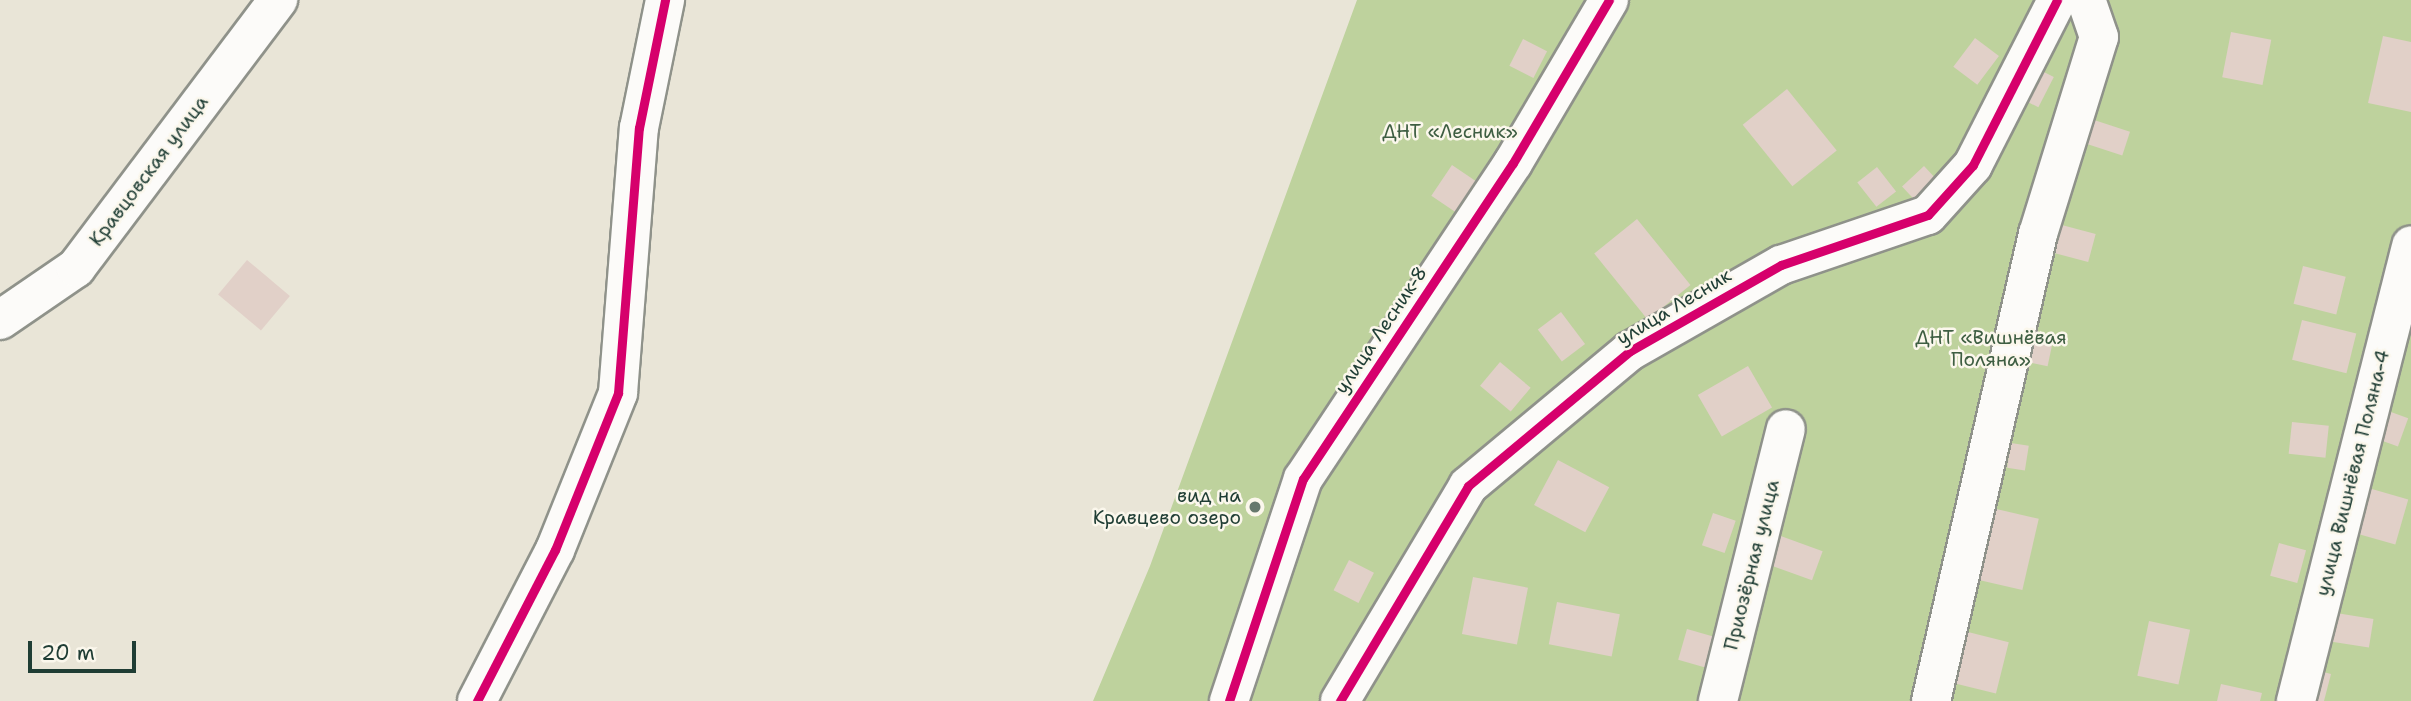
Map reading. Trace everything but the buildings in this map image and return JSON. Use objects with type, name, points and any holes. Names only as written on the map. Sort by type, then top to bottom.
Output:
[{"type":"street","name":"Кравцовская улица","points":[[0,320],[76,268],[278,0]]},
{"type":"street","points":[[477,701],[555,550],[618,393],[639,128],[666,0]]},
{"type":"street","name":"улица Лесник-8","points":[[1229,701],[1303,479],[1513,163],[1609,0]]},
{"type":"street","name":"улица Лесник","points":[[1340,701],[1468,486],[1630,351],[1781,265],[1928,215],[1973,165],[2057,0]]},
{"type":"street","points":[[1931,701],[2038,234],[2099,37],[2086,0]]},
{"type":"street","name":"улица Вишнёвая Поляна-4","points":[[2296,701],[2411,245]]},
{"type":"street","name":"Приозёрная улица","points":[[1718,701],[1786,429]]},
{"type":"green space","name":"ДНТ «Вишнёвая Поляна»","points":[[1357,0],[2411,0],[2411,701],[1093,701],[1150,566]]},
{"type":"cycle path","points":[[477,701],[555,550],[618,393],[639,128],[665,0]]},
{"type":"cycle path","points":[[1229,701],[1303,479],[1513,163],[1609,0]]},
{"type":"cycle path","points":[[1340,701],[1468,486],[1630,351],[1781,265],[1928,215],[1973,165],[2057,0]]},
{"type":"place","name":"вид на Кравцево озеро","points":[[1255,507]]},
{"type":"park label","name":"ДНТ «Лесник»","points":[[1450,132]]}]
